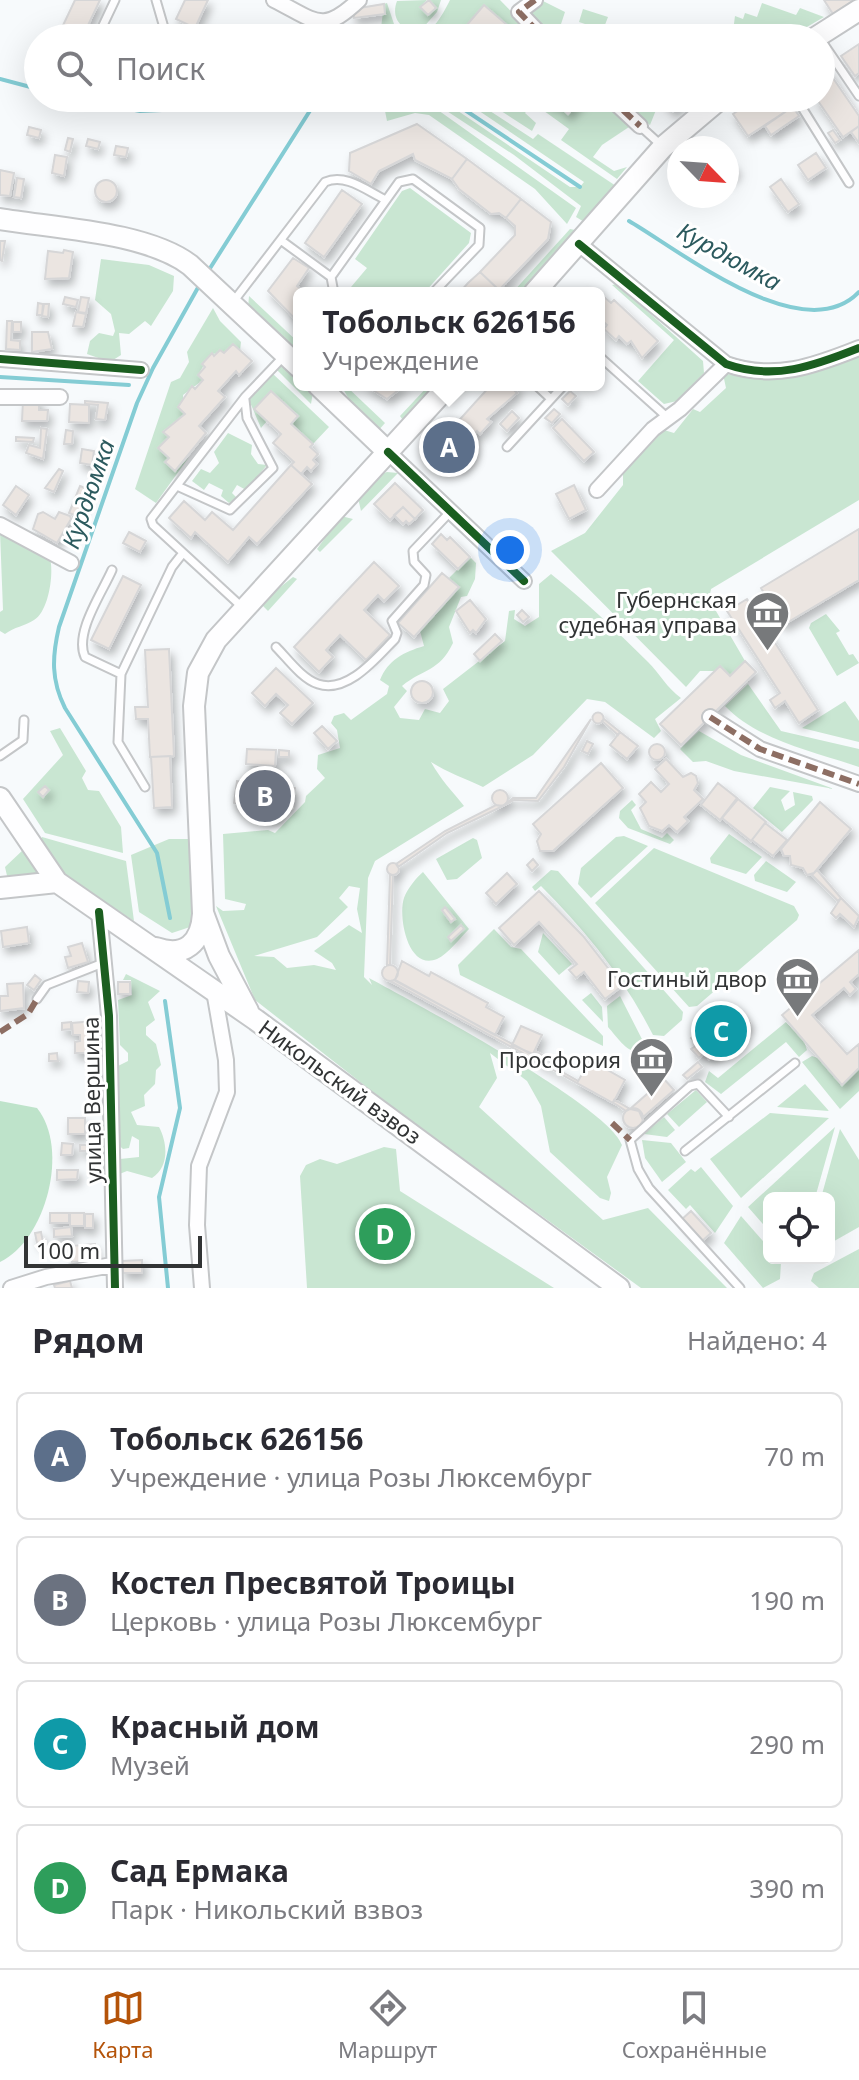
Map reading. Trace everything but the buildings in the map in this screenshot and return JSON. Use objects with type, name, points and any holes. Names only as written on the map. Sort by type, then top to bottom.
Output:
[{"type":"main road","points":[[835,27],[858,11]]},
{"type":"main road","points":[[539,287],[663,147],[704,112]]},
{"type":"main road","points":[[0,219],[144,243],[170,251],[190,265],[292,361]]},
{"type":"main road","points":[[324,391],[388,452]]},
{"type":"main road","points":[[145,943],[164,951],[186,949],[200,934],[203,913],[195,766],[196,688],[205,656],[243,609],[444,391]]},
{"type":"main road","points":[[0,798],[57,882],[0,888]]},
{"type":"main road","name":"Никольский взвоз","points":[[57,882],[256,1020],[619,1288]]},
{"type":"main road","points":[[203,913],[219,956],[256,1020]]},
{"type":"street","points":[[274,0],[326,23],[339,20],[359,0]]},
{"type":"street","points":[[531,24],[519,12],[535,0]]},
{"type":"street","points":[[625,112],[640,126]]},
{"type":"street","points":[[585,237],[726,364],[753,372],[776,373],[811,366],[859,348]]},
{"type":"street","points":[[0,359],[141,370]]},
{"type":"street","points":[[597,490],[653,429],[726,364]]},
{"type":"street","points":[[0,397],[60,397]]},
{"type":"street","points":[[388,452],[524,581]]},
{"type":"street","points":[[0,525],[71,563]]},
{"type":"street","points":[[710,717],[760,749],[859,784]]},
{"type":"street","name":"улица Вершина","points":[[99,912],[106,962],[115,1288]]},
{"type":"street","points":[[202,1288],[197,1225],[199,1166],[227,1092],[226,1060],[214,991]]},
{"type":"street","points":[[11,1288],[46,1277],[112,1265]]},
{"type":"lane","points":[[104,24],[115,0]]},
{"type":"lane","points":[[156,0],[163,24]]},
{"type":"lane","points":[[835,62],[859,96]]},
{"type":"lane","points":[[805,112],[849,183]]},
{"type":"lane","points":[[640,126],[663,147]]},
{"type":"lane","points":[[226,298],[282,241],[325,182],[335,178],[386,200]]},
{"type":"lane","points":[[331,277],[399,182],[413,179],[480,228],[479,245],[439,287]]},
{"type":"lane","points":[[282,241],[331,277],[333,287]]},
{"type":"lane","points":[[243,609],[151,523],[245,397],[292,361]]},
{"type":"lane","points":[[605,361],[668,418]]},
{"type":"lane","points":[[542,391],[551,399]]},
{"type":"lane","points":[[507,447],[558,391]]},
{"type":"lane","points":[[177,486],[230,510],[273,468],[247,418],[245,397]]},
{"type":"lane","points":[[276,647],[316,683],[326,685],[361,674],[395,639],[397,633],[392,621],[424,585],[426,575],[414,562],[413,551],[451,511]]},
{"type":"lane","points":[[145,787],[118,742],[121,674],[172,567],[183,553]]},
{"type":"lane","points":[[112,570],[88,623],[82,647],[85,657],[121,674]]},
{"type":"lane","points":[[0,756],[23,740],[24,720]]},
{"type":"lane","points":[[37,999],[47,985],[106,962]]},
{"type":"lane","points":[[685,1151],[795,1063]]},
{"type":"lane","points":[[729,1117],[698,1084],[690,1086],[630,1140],[638,1169],[649,1188],[740,1288]]},
{"type":"green space","points":[[427,0],[420,7],[428,15],[436,8],[429,0],[441,0],[437,12],[426,24],[401,24],[395,14],[397,1]]},
{"type":"green space","points":[[450,0],[500,0],[523,24],[506,24],[484,5],[467,24],[435,24]]},
{"type":"green space","points":[[541,0],[565,12],[561,24],[536,24],[530,19],[529,10]]},
{"type":"green space","points":[[387,3],[394,24],[382,24],[384,4]]},
{"type":"green space","points":[[762,3],[796,15],[800,8],[824,17],[812,24],[734,24],[735,16],[743,19],[745,13],[757,17]]},
{"type":"green space","points":[[583,9],[608,17],[605,24],[579,22]]},
{"type":"green space","points":[[385,112],[441,112],[576,208],[567,224],[535,189],[429,115],[415,113],[387,121]]},
{"type":"green space","points":[[448,112],[460,112],[570,187],[580,187],[584,182],[481,112],[492,112],[533,139],[538,134],[616,186],[586,223],[576,217],[581,206],[514,155]]},
{"type":"green space","points":[[503,112],[526,112],[536,123],[532,131]]},
{"type":"green space","points":[[545,112],[619,112],[637,128],[629,127],[602,145],[593,157],[614,171],[627,167],[617,179],[561,140],[569,129]]},
{"type":"green space","points":[[633,112],[655,112],[650,125]]},
{"type":"green space","points":[[410,188],[471,233],[469,243],[429,287],[351,287],[367,268],[355,259],[402,191]]},
{"type":"green space","points":[[570,229],[575,230],[579,237],[533,287],[517,287]]},
{"type":"green space","points":[[101,259],[149,265],[174,276],[173,291],[151,326],[145,321],[129,334],[119,333],[121,355],[110,362],[87,354],[90,341],[99,333],[113,336],[115,331],[111,314],[95,300]]},
{"type":"green space","points":[[617,284],[703,361],[704,373],[677,401],[664,404],[638,381],[674,340],[612,285]]},
{"type":"green space","points":[[249,296],[293,337],[293,348],[284,343],[248,308]]},
{"type":"green space","points":[[213,308],[220,321],[241,342],[240,351],[233,344],[224,353],[211,354],[198,375],[203,380],[183,395],[185,414],[163,431],[169,437],[159,448],[169,458],[166,463],[175,471],[189,457],[156,503],[135,489],[171,382],[180,378],[189,362],[187,352]]},
{"type":"green space","points":[[859,354],[859,500],[711,589],[709,599],[745,661],[730,676],[720,666],[714,671],[700,671],[686,687],[551,551],[585,533],[623,485],[623,473],[664,430],[674,433],[693,409],[700,412],[726,388],[723,374],[782,376]]},
{"type":"green space","points":[[283,364],[293,371],[293,386],[275,368]]},
{"type":"green space","points":[[272,373],[329,427],[313,444],[291,424],[298,415],[271,391],[254,409],[267,421],[261,428],[249,400]]},
{"type":"green space","points":[[298,391],[313,391],[311,404]]},
{"type":"green space","points":[[344,391],[351,391],[385,423],[378,431],[354,408]]},
{"type":"green space","points":[[423,391],[439,391],[405,423],[400,416]]},
{"type":"green space","points":[[228,433],[252,445],[251,454],[258,464],[267,465],[246,490],[237,485],[232,493],[237,498],[229,503],[221,496],[223,490],[209,483],[204,490],[192,481],[201,469],[210,473],[219,463],[214,452]]},
{"type":"green space","points":[[398,473],[361,511],[358,498],[378,475]]},
{"type":"green space","points":[[341,516],[353,519],[320,552],[317,549]]},
{"type":"green space","points":[[0,532],[50,558],[51,565],[49,591],[39,615],[5,634],[0,631],[0,612],[3,610]]},
{"type":"green space","points":[[470,557],[476,563],[475,579],[467,596],[461,597],[449,627],[453,643],[437,665],[402,686],[407,691],[394,707],[400,718],[419,720],[425,709],[440,713],[449,701],[443,689],[505,641],[509,611],[515,610],[514,619],[525,626],[539,617],[539,584],[551,574],[625,639],[681,698],[655,719],[661,731],[654,738],[605,702],[587,699],[533,755],[483,787],[431,762],[464,806],[375,861],[368,878],[364,977],[372,985],[369,978],[548,1081],[609,1128],[622,1145],[607,1177],[611,1193],[609,1201],[600,1198],[550,1152],[541,1106],[527,1081],[490,1053],[497,1078],[479,1107],[603,1220],[648,1208],[727,1288],[641,1288],[400,1113],[255,1000],[216,906],[223,911],[244,910],[246,904],[225,899],[223,834],[268,830],[275,833],[305,802],[306,796],[325,778],[317,769],[318,755],[340,748],[337,730],[331,723],[334,716],[344,713],[351,720],[387,694],[389,686],[380,680],[383,673],[398,658],[424,646],[420,631],[458,588],[449,578]],"holes":[[[349,886],[360,888],[357,909],[362,933],[349,925],[314,951],[332,963],[336,970],[314,965],[287,968],[274,957],[254,956],[317,937],[348,907],[339,898]]]},
{"type":"green space","points":[[293,577],[297,579],[268,611],[260,603]]},
{"type":"green space","points":[[826,614],[840,631],[836,633],[849,655],[853,654],[859,663],[837,676],[809,628],[811,623]]},
{"type":"green space","points":[[748,684],[781,731],[859,749],[859,767],[788,744],[738,718],[725,706]]},
{"type":"green space","points":[[845,701],[859,721],[859,742],[802,728]]},
{"type":"green space","points":[[60,728],[86,771],[82,778],[88,790],[99,791],[121,827],[123,853],[45,833],[23,799],[63,755],[50,731]]},
{"type":"green space","points":[[699,731],[741,755],[834,789],[734,771],[706,761],[693,762],[680,749]]},
{"type":"green space","points":[[770,787],[790,791],[781,800],[785,811],[795,805],[793,792],[812,796],[813,800],[782,832],[753,808]]},
{"type":"green space","points":[[632,800],[636,805],[631,810],[641,829],[662,838],[667,833],[674,840],[670,844],[628,828],[619,818],[620,811]]},
{"type":"green space","points":[[729,834],[762,857],[746,874],[711,863],[710,858]]},
{"type":"green space","points":[[624,836],[648,846],[591,898],[578,884],[581,868],[616,837]]},
{"type":"green space","points":[[42,837],[126,861],[134,921],[62,874],[39,842]]},
{"type":"green space","points":[[473,838],[477,840],[482,858],[457,879],[447,880],[436,859]]},
{"type":"green space","points":[[169,839],[190,839],[196,925],[172,933],[139,912],[131,855]]},
{"type":"green space","points":[[654,848],[794,906],[799,915],[697,1006],[689,1007],[595,903]]},
{"type":"green space","points":[[24,849],[41,874],[8,880],[5,867]]},
{"type":"green space","points":[[766,861],[796,882],[787,892],[755,881],[754,875]]},
{"type":"green space","points":[[551,870],[558,871],[683,1012],[682,1020],[664,1036],[653,1035],[617,975],[574,921],[541,886],[535,891],[532,887]]},
{"type":"green space","points":[[423,872],[469,929],[441,957],[427,961],[418,957],[412,949],[402,916],[405,895]]},
{"type":"green space","points":[[494,929],[511,947],[521,949],[603,1036],[603,1046],[460,975],[458,965]]},
{"type":"green space","points":[[543,933],[572,964],[559,975],[538,952]]},
{"type":"green space","points":[[126,974],[160,991],[148,1002],[155,1020],[146,1027],[146,1035],[156,1044],[161,1065],[156,1070],[155,1084],[144,1095],[145,1106],[131,1112],[137,1125],[159,1127],[162,1134],[164,1162],[152,1178],[127,1171],[117,1175],[120,1159],[139,1157],[139,1140],[132,1136],[129,1148],[123,1149],[115,1142],[116,1067],[128,1061],[128,1053],[120,1045],[118,1000],[132,995],[131,980],[123,980]]},
{"type":"green space","points":[[591,993],[602,1007],[603,1022],[582,1000]]},
{"type":"green space","points":[[620,996],[647,1049],[630,1050],[608,1027],[607,1006]]},
{"type":"green space","points":[[786,1022],[804,1041],[807,1050],[799,1057],[786,1042],[721,1094],[705,1082],[709,1071],[718,1078]]},
{"type":"green space","points":[[812,1056],[818,1058],[842,1085],[859,1068],[859,1091],[840,1109],[802,1062]]},
{"type":"green space","points":[[805,1084],[829,1111],[777,1107]]},
{"type":"green space","points":[[696,1090],[707,1102],[679,1127],[667,1114]]},
{"type":"green space","points":[[0,1101],[37,1108],[47,1125],[52,1146],[52,1169],[41,1214],[30,1234],[16,1251],[0,1262]]},
{"type":"green space","points":[[770,1113],[829,1118],[741,1198],[710,1159]]},
{"type":"green space","points":[[664,1117],[675,1130],[667,1137],[644,1134]]},
{"type":"green space","points":[[835,1127],[817,1192],[764,1192]]},
{"type":"green space","points":[[840,1129],[859,1160],[859,1227],[835,1241],[835,1192],[823,1192]]},
{"type":"green space","points":[[642,1140],[671,1143],[686,1162],[662,1182],[645,1158]]},
{"type":"green space","points":[[384,1147],[396,1149],[400,1191],[554,1288],[307,1288],[300,1176],[306,1165],[320,1159],[337,1164]]},
{"type":"green space","points":[[701,1167],[733,1206],[715,1233],[690,1205],[686,1209],[668,1190],[691,1169],[695,1172]]},
{"type":"green space","points":[[763,1193],[763,1224],[748,1207]]},
{"type":"green space","points":[[741,1216],[763,1241],[763,1264],[781,1264],[780,1279],[763,1288],[724,1243]]},
{"type":"green space","points":[[859,1249],[859,1288],[819,1288],[811,1281],[814,1273]]},
{"type":"waterway","points":[[0,79],[24,85]]},
{"type":"waterway","name":"Курдюмка","points":[[207,273],[309,112]]},
{"type":"waterway","name":"Курдюмка","points":[[468,112],[580,187]]},
{"type":"waterway","name":"Курдюмка","points":[[629,221],[743,290],[776,303],[807,310],[836,307],[859,292]]},
{"type":"waterway","name":"Курдюмка","points":[[170,918],[157,853],[65,708],[57,688],[54,658],[59,627],[137,403],[200,284]]},
{"type":"waterway","points":[[0,377],[129,385]]},
{"type":"waterway","name":"Курдюмка","points":[[165,1001],[180,1108],[159,1197],[168,1288]]},
{"type":"marked path","points":[[531,24],[519,12],[535,0]]},
{"type":"marked path","points":[[625,112],[640,126]]},
{"type":"marked path","points":[[710,717],[760,749],[859,784]]},
{"type":"marked path","points":[[0,1032],[28,1014],[37,999]]},
{"type":"marked path","points":[[612,1123],[630,1140]]},
{"type":"cycle path","points":[[579,244],[726,364],[761,371],[794,369],[859,348]]},
{"type":"cycle path","points":[[0,359],[141,370]]},
{"type":"cycle path","points":[[388,452],[524,581]]},
{"type":"cycle path","points":[[99,912],[109,1016],[115,1288]]},
{"type":"place","name":"Тобольск 626156","points":[[449,447]]},
{"type":"place","name":"Губернская судебная управа","points":[[768,652]]},
{"type":"place","name":"Костел Пресвятой Троицы","points":[[265,796]]},
{"type":"place","name":"Гостиный двор","points":[[798,1018]]},
{"type":"place","name":"Красный дом","points":[[721,1031]]},
{"type":"place","name":"Просфория","points":[[652,1099]]},
{"type":"place","name":"Сад Ермака","points":[[385,1234]]}]
